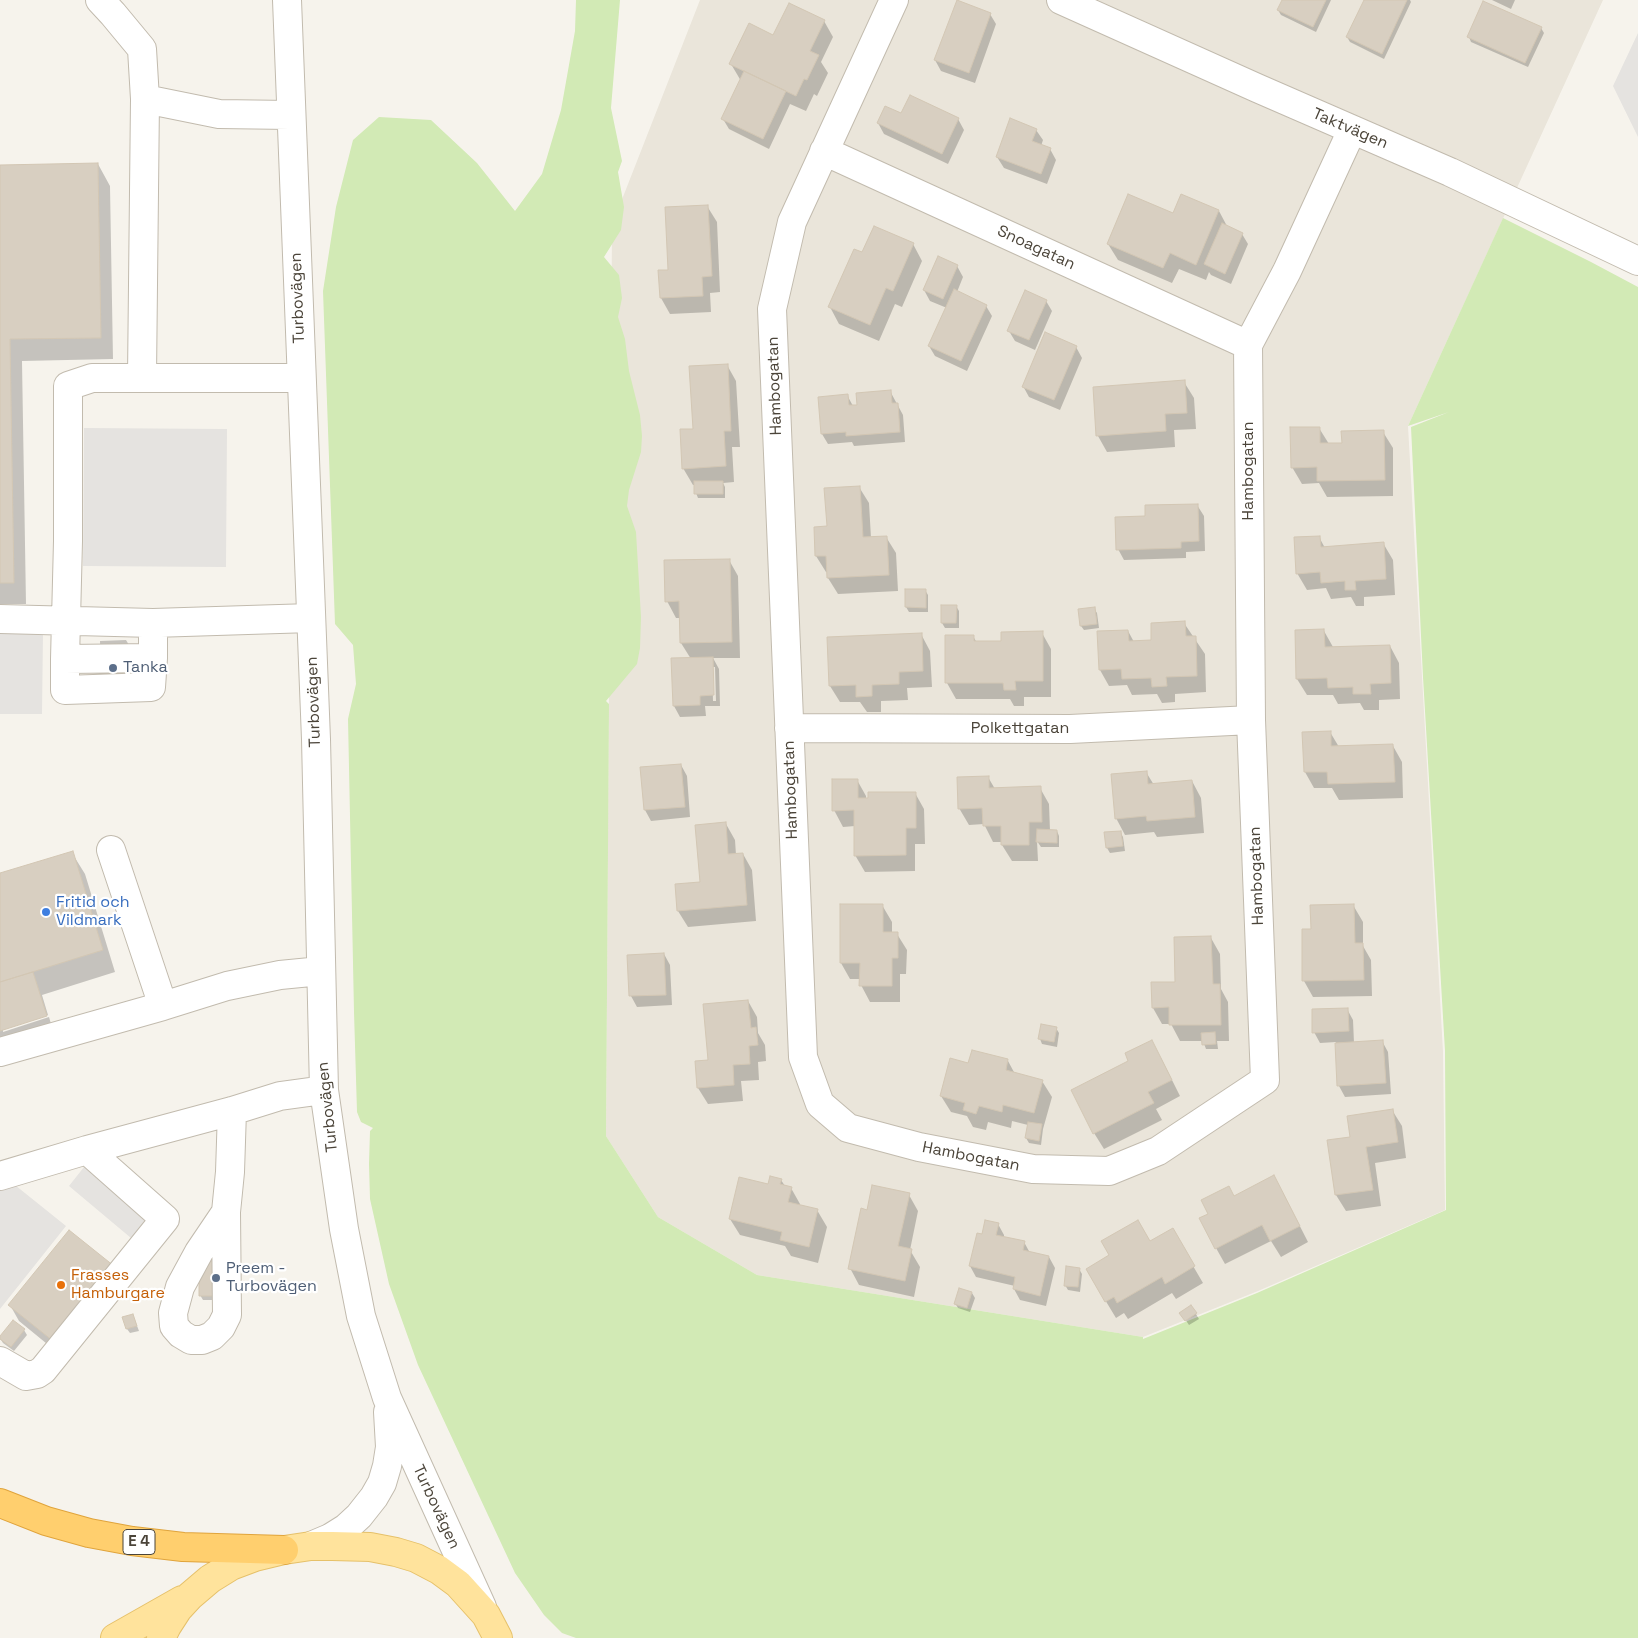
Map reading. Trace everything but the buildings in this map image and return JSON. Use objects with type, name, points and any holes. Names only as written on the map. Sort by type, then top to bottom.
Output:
[{"type":"highway","name":"E 4","points":[[0,1503],[46,1521],[132,1542],[183,1547],[284,1550]]},
{"type":"main road","points":[[161,1638],[178,1609],[190,1596],[210,1579],[231,1566],[255,1557],[311,1546],[370,1547],[416,1558],[439,1570],[458,1584],[492,1627]]},
{"type":"main road","points":[[115,1638],[190,1596]]},
{"type":"street","points":[[100,0],[114,14],[142,49],[145,99],[142,377]]},
{"type":"street","name":"Turbovägen","points":[[287,0],[290,115],[316,739],[324,1090],[344,1229],[359,1307],[387,1398],[492,1627]]},
{"type":"street","name":"Hambogatan","points":[[894,0],[792,222],[772,309],[803,1057],[820,1104],[848,1128],[919,1147],[1033,1169],[1109,1172],[1158,1151],[1266,1080],[1250,720],[1248,345],[1287,271],[1352,130]]},
{"type":"street","name":"Taktvägen","points":[[1061,0],[1450,172],[1638,261]]},
{"type":"street","points":[[145,99],[219,114],[290,115]]},
{"type":"street","name":"Snoagatan","points":[[824,151],[1248,345]]},
{"type":"street","points":[[153,623],[151,688],[65,690],[68,386],[92,378],[301,378]]},
{"type":"street","points":[[0,619],[153,623],[311,618]]},
{"type":"street","name":"Polkettgatan","points":[[789,728],[1070,729],[1250,720]]},
{"type":"street","points":[[111,850],[163,1006]]},
{"type":"street","points":[[0,1052],[227,986],[280,975],[321,971]]},
{"type":"street","points":[[0,1176],[280,1096],[324,1090]]},
{"type":"street","points":[[226,1212],[230,1172],[232,1111]]},
{"type":"street","points":[[0,1361],[26,1376],[37,1374],[43,1370],[165,1219],[87,1150]]},
{"type":"street","name":"Turbovägen","points":[[311,1546],[330,1538],[346,1528],[359,1516],[382,1484],[390,1447],[387,1398]]},
{"type":"shaded area","points":[[700,0],[1603,0],[1408,426],[1443,1052],[1445,1210],[1258,1291],[1143,1337],[757,1275],[658,1217],[606,1136],[612,225]]},
{"type":"shaded area","points":[[1638,33],[1638,137],[1613,86]]},
{"type":"shaded area","points":[[84,428],[227,429],[226,567],[83,566]]},
{"type":"shaded area","points":[[0,632],[43,632],[42,714],[0,714]]},
{"type":"shaded area","points":[[84,1167],[146,1220],[131,1238],[69,1186]]},
{"type":"shaded area","points":[[0,1173],[66,1226],[0,1309]]},
{"type":"green space","points":[[576,0],[620,0],[611,108],[622,161],[618,172],[624,207],[621,230],[604,257],[619,275],[622,298],[618,317],[625,339],[629,371],[640,415],[642,436],[641,452],[629,490],[627,506],[636,532],[641,617],[640,648],[637,664],[606,701],[609,704],[606,1136],[658,1217],[757,1275],[1143,1337],[1143,1339],[1257,1293],[1446,1210],[1445,1051],[1423,677],[1411,427],[1449,412],[1408,426],[1503,218],[1638,287],[1638,1638],[576,1638],[562,1633],[544,1615],[515,1573],[418,1365],[389,1284],[370,1199],[370,1131],[373,1128],[361,1122],[357,1112],[354,1012],[348,719],[356,684],[353,645],[335,624],[323,291],[336,207],[353,140],[379,117],[431,120],[477,163],[515,211],[542,174],[561,110],[575,31]]},
{"type":"place","name":"Tanka","points":[[113,668]]},
{"type":"place","name":"Fritid och Vildmark","points":[[46,912]]},
{"type":"place","name":"Preem - Turbovägen","points":[[216,1278]]},
{"type":"place","name":"Frasses Hamburgare","points":[[61,1285]]}]
